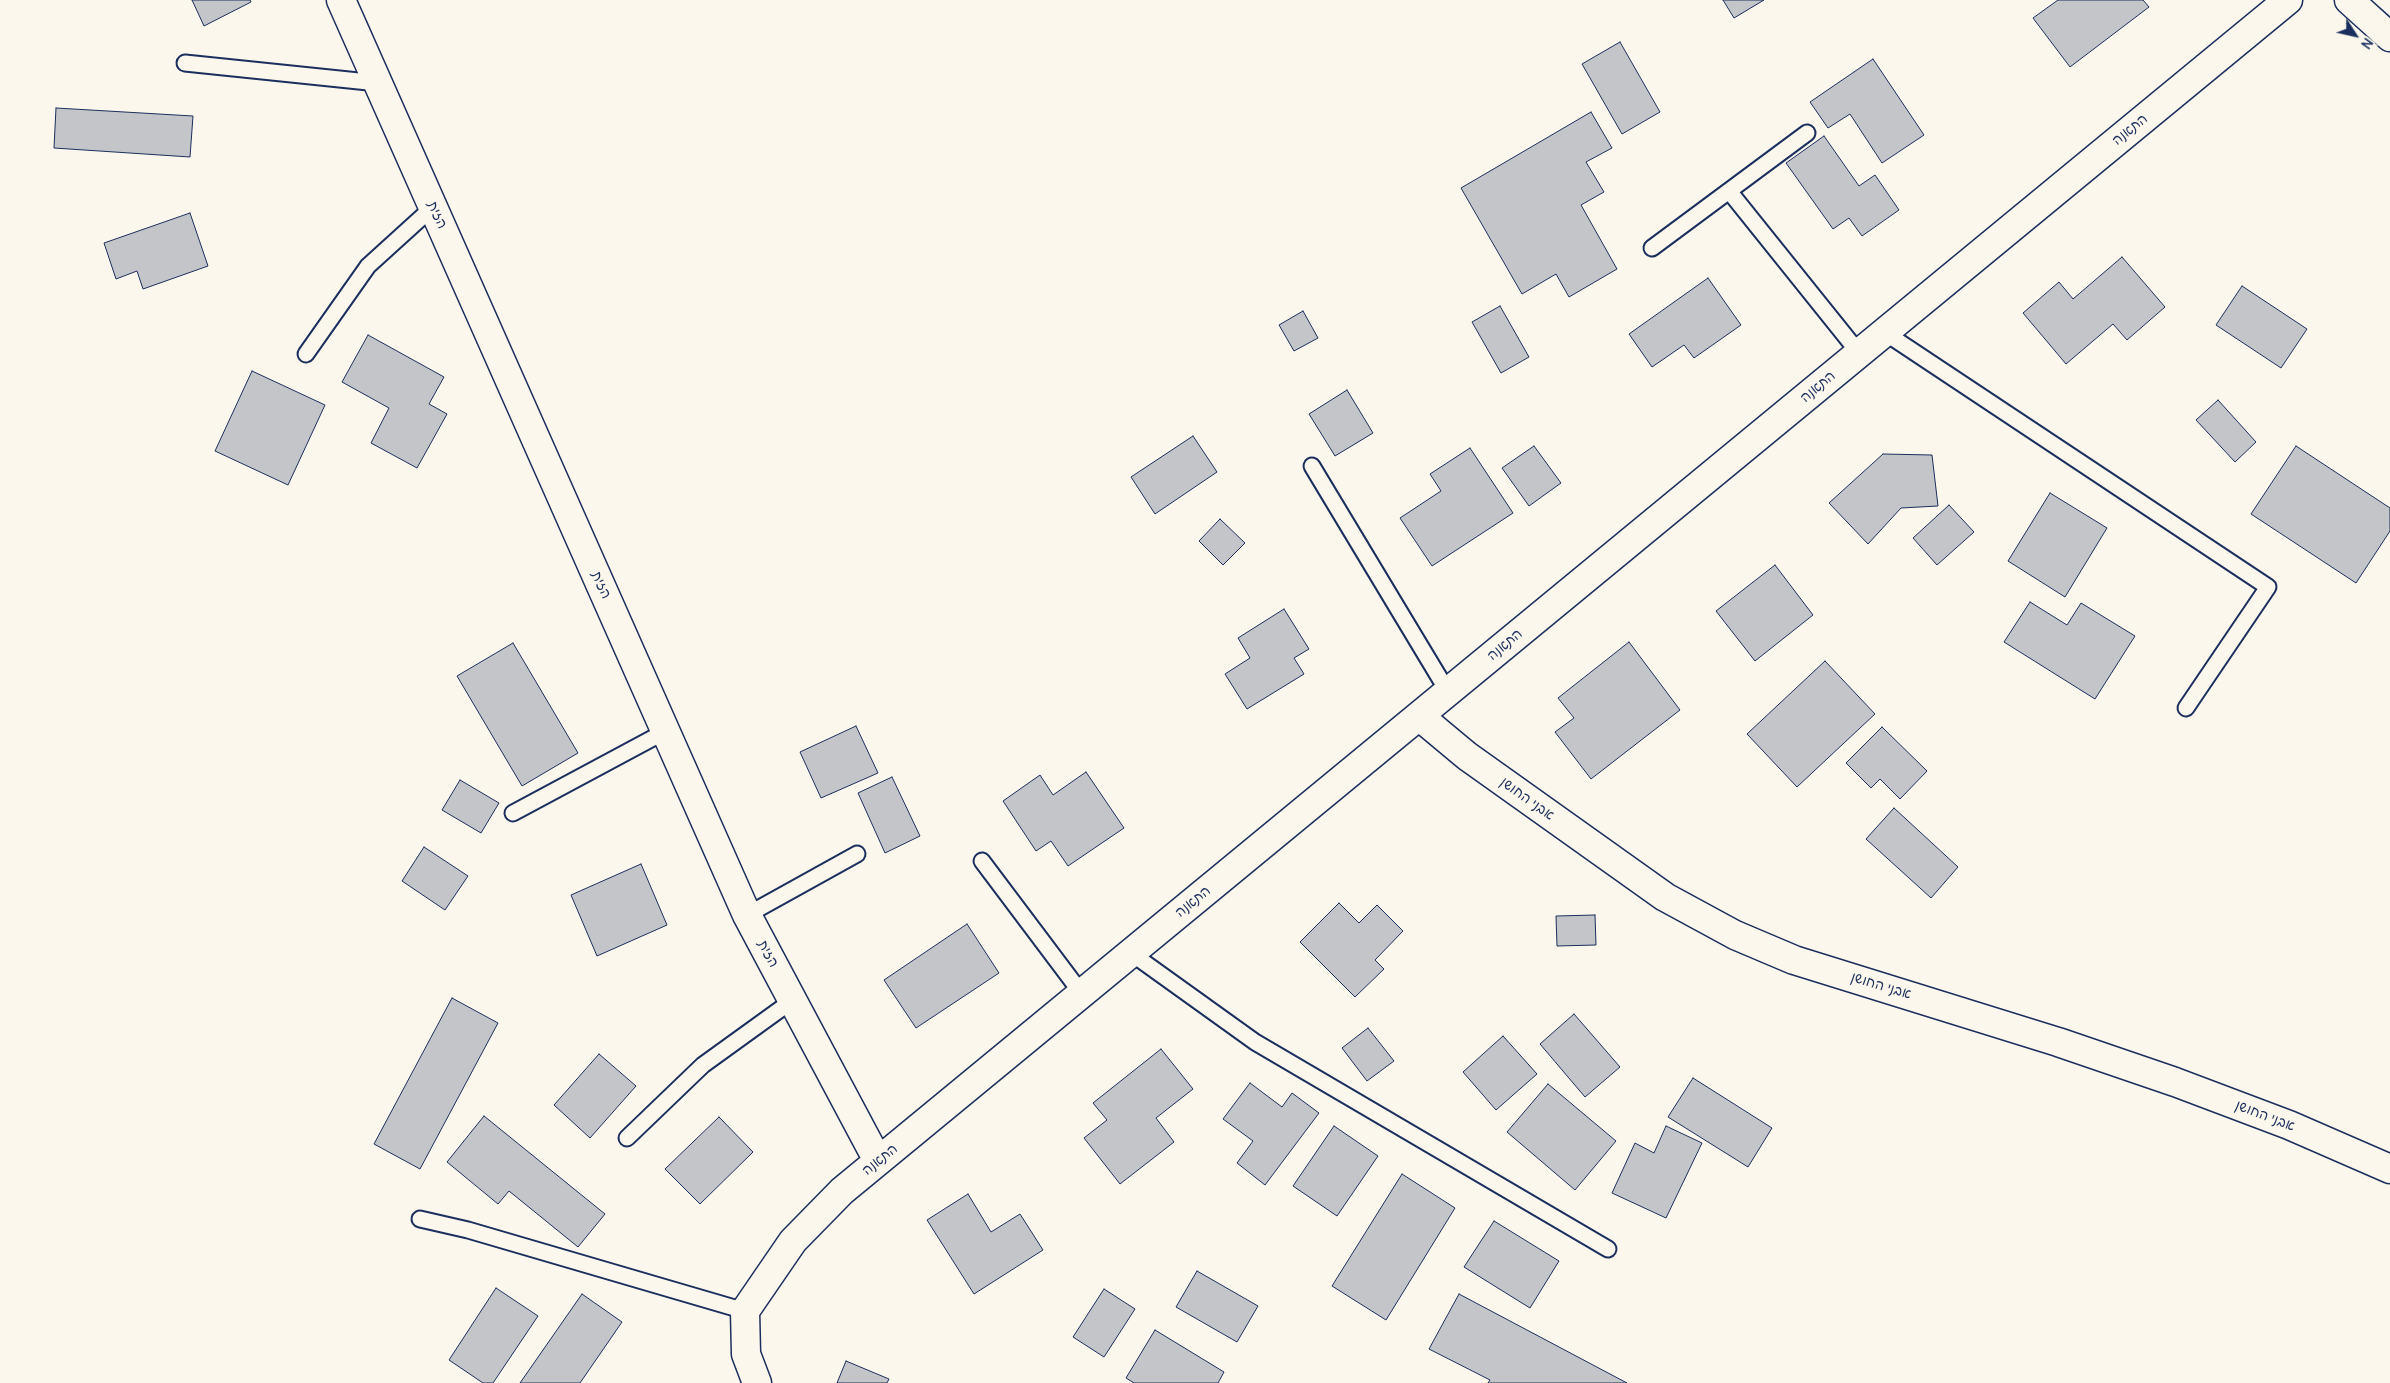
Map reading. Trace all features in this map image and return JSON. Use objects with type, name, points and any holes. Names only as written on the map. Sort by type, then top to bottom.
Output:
[{"type":"street","name":"הזית","points":[[341,0],[747,915],[878,1161]]},
{"type":"street","name":"התאנה","points":[[745,1311],[793,1241],[842,1191],[2288,0]]},
{"type":"street","points":[[2350,0],[2390,37]]},
{"type":"street","name":"אבני החושן","points":[[1419,716],[1467,756],[1665,897],[1735,935],[1794,960],[2058,1042],[2175,1082],[2289,1125],[2390,1169]]},
{"type":"street","points":[[745,1311],[746,1354],[757,1383]]},
{"type":"lane","points":[[185,62],[378,83]]},
{"type":"lane","points":[[1652,248],[1808,133]]},
{"type":"lane","points":[[1729,191],[1860,353]]},
{"type":"lane","points":[[306,354],[368,266],[433,207]]},
{"type":"lane","points":[[1884,332],[2268,587],[2186,708]]},
{"type":"lane","points":[[1312,466],[1448,692]]},
{"type":"lane","points":[[513,812],[666,731]]},
{"type":"lane","points":[[747,915],[857,854]]},
{"type":"lane","points":[[982,861],[1082,994]]},
{"type":"lane","points":[[1131,952],[1256,1042],[1608,1249]]},
{"type":"lane","points":[[627,1138],[703,1065],[793,1000]]},
{"type":"lane","points":[[420,1219],[468,1230],[745,1311]]},
{"type":"building","points":[[192,0],[250,0],[251,2],[204,26]]},
{"type":"building","points":[[1723,0],[1764,0],[1734,18]]},
{"type":"building","points":[[2058,0],[2143,0],[2149,7],[2070,67],[2033,18]]},
{"type":"building","points":[[1620,42],[1660,112],[1622,134],[1582,64]]},
{"type":"building","points":[[1873,59],[1924,135],[1882,163],[1850,114],[1828,128],[1810,102]]},
{"type":"building","points":[[56,108],[193,116],[190,157],[54,148]]},
{"type":"building","points":[[1591,112],[1612,148],[1586,162],[1604,192],[1581,205],[1617,269],[1569,297],[1556,274],[1522,294],[1461,188]]},
{"type":"building","points":[[1824,136],[1859,186],[1875,175],[1899,210],[1862,236],[1849,218],[1833,229],[1786,163]]},
{"type":"building","points":[[190,213],[208,266],[143,289],[137,271],[116,279],[104,243]]},
{"type":"building","points":[[2122,257],[2165,307],[2127,340],[2113,324],[2066,364],[2023,313],[2059,282],[2073,299]]},
{"type":"building","points":[[1708,278],[1741,325],[1694,358],[1684,345],[1652,367],[1629,334]]},
{"type":"building","points":[[2242,286],[2307,329],[2281,368],[2216,325]]},
{"type":"building","points":[[1500,306],[1529,357],[1501,373],[1472,322]]},
{"type":"building","points":[[1303,311],[1318,338],[1294,351],[1279,325]]},
{"type":"building","points":[[368,335],[444,377],[429,404],[447,414],[417,468],[371,443],[389,408],[342,382]]},
{"type":"building","points":[[252,371],[325,405],[288,485],[215,451]]},
{"type":"building","points":[[1347,390],[1373,433],[1335,456],[1309,414]]},
{"type":"building","points":[[2218,400],[2256,442],[2235,462],[2196,420]]},
{"type":"building","points":[[1193,436],[1217,472],[1155,514],[1131,477]]},
{"type":"building","points":[[1534,446],[1561,483],[1529,506],[1502,468]]},
{"type":"building","points":[[2296,446],[2390,508],[2390,531],[2356,583],[2251,514]]},
{"type":"building","points":[[1470,448],[1513,513],[1432,566],[1400,518],[1441,491],[1430,474]]},
{"type":"building","points":[[1883,454],[1932,455],[1938,506],[1901,508],[1868,544],[1829,503]]},
{"type":"building","points":[[2050,493],[2107,528],[2065,597],[2008,561]]},
{"type":"building","points":[[1949,505],[1974,532],[1937,565],[1913,538]]},
{"type":"building","points":[[1220,519],[1245,543],[1223,565],[1199,541]]},
{"type":"building","points":[[1775,565],[1813,615],[1755,661],[1716,611]]},
{"type":"building","points":[[2030,602],[2067,625],[2081,603],[2135,636],[2095,699],[2004,642]]},
{"type":"building","points":[[1284,609],[1309,649],[1294,658],[1304,674],[1247,709],[1225,674],[1250,658],[1238,638]]},
{"type":"building","points":[[1629,642],[1680,710],[1591,779],[1555,732],[1574,718],[1558,698]]},
{"type":"building","points":[[513,643],[578,753],[522,786],[457,676]]},
{"type":"building","points":[[1825,661],[1875,714],[1797,787],[1747,734]]},
{"type":"building","points":[[856,726],[878,773],[821,798],[800,752]]},
{"type":"building","points":[[1882,727],[1927,771],[1900,799],[1880,779],[1871,788],[1846,763]]},
{"type":"building","points":[[1086,772],[1124,828],[1068,866],[1051,841],[1036,851],[1003,801],[1040,775],[1053,795]]},
{"type":"building","points":[[892,777],[920,836],[885,853],[858,793]]},
{"type":"building","points":[[460,780],[499,803],[481,833],[442,810]]},
{"type":"building","points":[[1894,808],[1958,867],[1931,898],[1866,839]]},
{"type":"building","points":[[424,847],[468,876],[445,910],[402,881]]},
{"type":"building","points":[[641,864],[667,925],[597,956],[571,895]]},
{"type":"building","points":[[1339,903],[1359,923],[1377,905],[1403,931],[1375,960],[1384,969],[1355,997],[1300,942]]},
{"type":"building","points":[[1595,915],[1596,945],[1557,946],[1556,916]]},
{"type":"building","points":[[967,924],[999,973],[916,1028],[884,980]]},
{"type":"building","points":[[452,998],[498,1023],[420,1169],[374,1144]]},
{"type":"building","points":[[1574,1014],[1620,1067],[1585,1097],[1540,1044]]},
{"type":"building","points":[[1368,1028],[1394,1061],[1367,1081],[1342,1048]]},
{"type":"building","points":[[1503,1036],[1537,1074],[1496,1110],[1463,1072]]},
{"type":"building","points":[[1161,1049],[1193,1089],[1156,1118],[1174,1142],[1120,1184],[1084,1138],[1107,1120],[1093,1103]]},
{"type":"building","points":[[599,1054],[636,1086],[590,1138],[554,1105]]},
{"type":"building","points":[[1693,1078],[1772,1128],[1748,1167],[1668,1117]]},
{"type":"building","points":[[1250,1083],[1282,1107],[1292,1093],[1319,1113],[1265,1185],[1237,1163],[1253,1141],[1223,1119]]},
{"type":"building","points":[[1548,1084],[1616,1141],[1575,1190],[1507,1132]]},
{"type":"building","points":[[484,1116],[605,1214],[578,1247],[509,1191],[498,1204],[447,1162]]},
{"type":"building","points":[[719,1117],[753,1152],[700,1204],[665,1169]]},
{"type":"building","points":[[1334,1126],[1378,1156],[1337,1216],[1293,1186]]},
{"type":"building","points":[[1666,1126],[1702,1143],[1666,1218],[1612,1193],[1635,1143],[1654,1153]]},
{"type":"building","points":[[1402,1174],[1455,1208],[1386,1320],[1332,1286]]},
{"type":"building","points":[[968,1194],[991,1232],[1020,1214],[1043,1250],[974,1294],[927,1220]]},
{"type":"building","points":[[1494,1221],[1559,1261],[1530,1308],[1464,1267]]},
{"type":"building","points":[[1197,1271],[1258,1306],[1237,1342],[1176,1307]]},
{"type":"building","points":[[496,1288],[538,1316],[493,1383],[483,1383],[449,1360]]},
{"type":"building","points":[[1104,1289],[1135,1309],[1104,1357],[1073,1337]]},
{"type":"building","points":[[582,1294],[622,1322],[580,1383],[520,1383]]},
{"type":"building","points":[[1459,1294],[1627,1383],[1488,1383],[1490,1380],[1429,1349]]},
{"type":"building","points":[[1155,1330],[1224,1372],[1218,1383],[1134,1383],[1126,1378]]},
{"type":"building","points":[[846,1361],[889,1379],[887,1383],[837,1383]]}]
